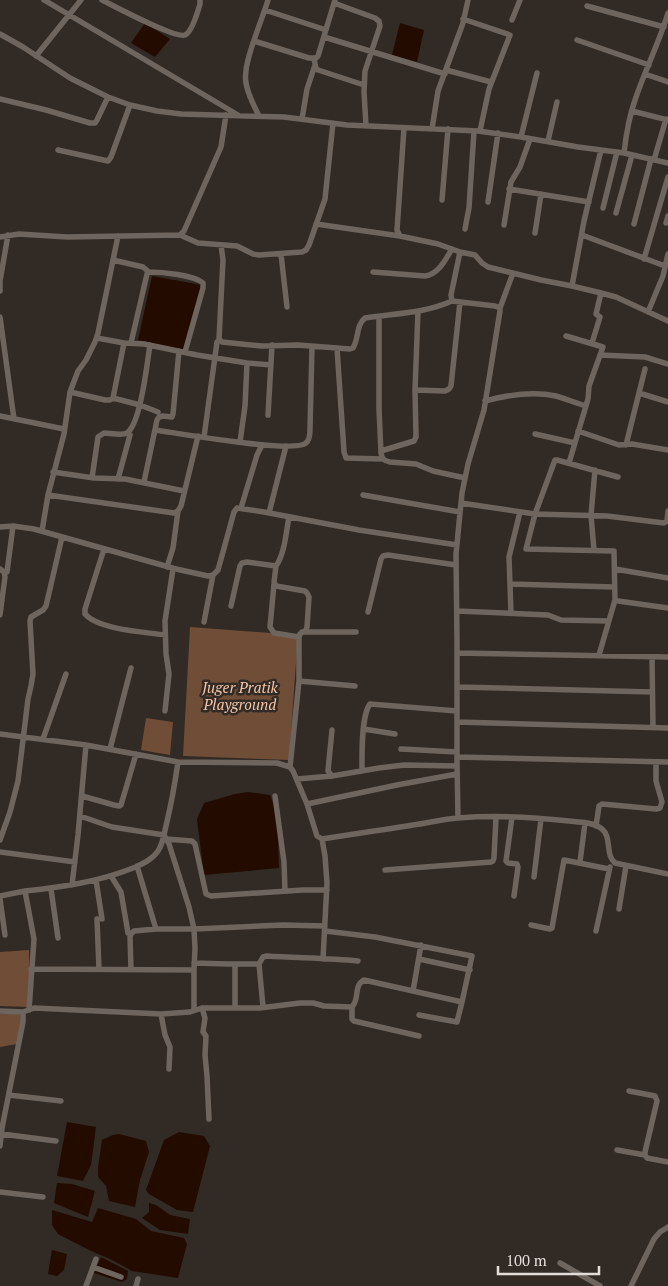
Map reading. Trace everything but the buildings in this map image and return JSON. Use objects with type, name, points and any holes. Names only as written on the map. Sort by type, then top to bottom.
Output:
[{"type":"street","points":[[44,0],[240,116]]},
{"type":"street","points":[[36,56],[81,0]]},
{"type":"street","points":[[102,0],[177,35],[183,36],[190,30],[200,0]]},
{"type":"street","points":[[259,116],[248,91],[246,81],[254,41],[268,0]]},
{"type":"street","points":[[432,129],[438,91],[464,19],[468,0]]},
{"type":"street","points":[[512,20],[520,0]]},
{"type":"street","points":[[302,119],[314,62],[318,56],[335,1],[379,21],[380,26],[365,71],[366,126]]},
{"type":"street","points":[[587,6],[664,27]]},
{"type":"street","points":[[265,10],[326,30]]},
{"type":"street","points":[[603,208],[632,111],[668,13]]},
{"type":"street","points":[[464,19],[510,35],[491,82],[477,131],[465,229]]},
{"type":"street","points":[[0,34],[70,78],[108,97],[130,105],[157,111],[284,117],[366,126],[498,133],[632,154],[668,163]]},
{"type":"street","points":[[324,38],[445,72],[491,82]]},
{"type":"street","points":[[577,40],[649,65]]},
{"type":"street","points":[[254,41],[314,62],[318,70],[364,85]]},
{"type":"street","points":[[521,137],[537,73]]},
{"type":"street","points":[[645,74],[668,82]]},
{"type":"street","points":[[0,99],[95,123],[108,97]]},
{"type":"street","points":[[214,115],[215,101]]},
{"type":"street","points":[[548,141],[557,102]]},
{"type":"street","points":[[58,150],[108,160],[130,105]]},
{"type":"street","points":[[632,111],[667,120],[652,159],[634,224]]},
{"type":"street","points":[[180,235],[184,231],[221,147],[226,115]]},
{"type":"street","points":[[0,237],[19,234],[67,237],[180,235],[198,244],[237,246],[259,255],[302,252],[310,245],[326,192],[333,123]]},
{"type":"street","points":[[400,236],[398,230],[404,128]]},
{"type":"street","points":[[442,200],[448,130]]},
{"type":"street","points":[[488,202],[498,133]]},
{"type":"street","points":[[504,225],[511,182],[520,167],[530,138]]},
{"type":"street","points":[[572,286],[602,150]]},
{"type":"street","points":[[616,213],[632,154]]},
{"type":"street","points":[[644,258],[668,177]]},
{"type":"street","points":[[510,189],[589,202]]},
{"type":"street","points":[[535,233],[541,194]]},
{"type":"street","points":[[666,223],[668,216]]},
{"type":"street","points":[[316,224],[400,236],[438,244],[475,255],[488,267],[616,297],[668,322]]},
{"type":"street","points":[[0,292],[0,280],[8,235]]},
{"type":"street","points":[[582,235],[665,266]]},
{"type":"street","points":[[42,531],[70,392],[78,371],[97,338],[118,236]]},
{"type":"street","points":[[221,245],[223,260],[219,339],[222,342],[262,346],[298,345],[350,349],[356,344],[359,325],[365,318],[432,309],[452,300],[500,308]]},
{"type":"street","points":[[373,272],[430,275],[439,268],[452,249]]},
{"type":"street","points":[[452,300],[451,295],[460,252]]},
{"type":"street","points":[[281,254],[287,307]]},
{"type":"street","points":[[648,312],[662,279],[668,254]]},
{"type":"street","points":[[113,260],[143,267],[149,272],[164,272],[197,279],[203,283],[182,352],[173,414],[172,417],[163,416],[157,420],[144,482]]},
{"type":"street","points":[[113,398],[149,272]]},
{"type":"street","points":[[458,818],[456,565],[460,512],[466,478],[485,401],[499,324],[500,308],[513,273]]},
{"type":"street","points":[[592,343],[600,317],[596,314],[602,293]]},
{"type":"street","points":[[416,390],[445,391],[451,386],[460,302]]},
{"type":"street","points":[[381,451],[414,441],[416,437],[418,311]]},
{"type":"street","points":[[379,316],[379,409],[382,459]]},
{"type":"street","points":[[0,317],[14,419]]},
{"type":"street","points":[[566,336],[603,347],[589,386],[586,406],[569,463]]},
{"type":"street","points":[[97,338],[150,345],[214,358],[271,365]]},
{"type":"street","points":[[165,711],[169,674],[166,654],[166,614],[170,568],[178,511],[201,436],[216,342]]},
{"type":"street","points":[[92,478],[98,437],[104,433],[124,435],[131,429],[144,391],[150,345]]},
{"type":"street","points":[[268,415],[272,345]]},
{"type":"street","points":[[155,430],[240,442],[286,446],[304,445],[309,437],[312,347]]},
{"type":"street","points":[[338,348],[344,452],[346,458],[382,459],[390,462],[406,463],[466,478]]},
{"type":"street","points":[[600,355],[645,357],[668,364]]},
{"type":"street","points":[[240,442],[248,363]]},
{"type":"street","points":[[626,445],[645,369]]},
{"type":"street","points":[[70,392],[105,400],[113,398],[140,404],[158,412]]},
{"type":"street","points":[[639,393],[668,402]]},
{"type":"street","points":[[485,401],[506,396],[538,394],[557,397],[586,406]]},
{"type":"street","points":[[0,416],[64,429]]},
{"type":"street","points":[[578,431],[616,444],[632,444],[668,450]]},
{"type":"street","points":[[535,434],[575,443]]},
{"type":"street","points":[[118,479],[130,435]]},
{"type":"street","points":[[241,508],[262,444]]},
{"type":"street","points":[[268,513],[286,446]]},
{"type":"street","points":[[599,655],[615,600],[614,551],[526,549],[553,462],[557,460],[618,477]]},
{"type":"street","points":[[594,550],[591,515],[595,470]]},
{"type":"street","points":[[54,472],[92,478],[144,482],[184,491]]},
{"type":"street","points":[[48,495],[174,513],[178,511]]},
{"type":"street","points":[[363,495],[460,512]]},
{"type":"street","points":[[461,503],[536,514],[607,516],[664,523],[667,521],[668,512]]},
{"type":"street","points":[[204,622],[213,575],[218,570],[234,512],[237,508],[457,545]]},
{"type":"street","points":[[512,613],[509,557],[520,512]]},
{"type":"street","points":[[289,517],[283,549],[276,566],[270,627],[274,633],[301,635],[356,632]]},
{"type":"street","points":[[7,572],[13,526]]},
{"type":"street","points":[[0,527],[34,528],[170,568],[208,576],[213,575]]},
{"type":"street","points":[[0,840],[18,781],[33,674],[30,621],[31,617],[44,610],[46,606],[62,537]]},
{"type":"street","points":[[104,549],[85,614],[89,619],[123,630],[166,634]]},
{"type":"street","points":[[368,612],[383,556],[388,555],[456,565]]},
{"type":"street","points":[[230,606],[238,571],[242,563],[276,566]]},
{"type":"street","points":[[0,568],[5,576],[0,615]]},
{"type":"street","points":[[615,569],[668,578]]},
{"type":"street","points":[[274,584],[279,588],[308,593],[309,597],[308,622],[306,630],[301,635],[299,681],[290,767],[297,779],[317,836],[322,839],[458,818],[540,818],[596,826],[602,830],[606,837],[612,862],[596,931]]},
{"type":"street","points":[[510,584],[614,588]]},
{"type":"street","points":[[615,600],[668,608]]},
{"type":"street","points":[[457,612],[548,614],[561,620],[608,621]]},
{"type":"street","points":[[457,653],[668,657]]},
{"type":"street","points":[[652,657],[653,727]]},
{"type":"street","points":[[110,749],[131,668]]},
{"type":"street","points":[[43,739],[66,674]]},
{"type":"street","points":[[299,681],[355,686]]},
{"type":"street","points":[[457,688],[652,692]]},
{"type":"street","points":[[362,770],[366,711],[370,704],[457,711]]},
{"type":"street","points":[[456,722],[668,728]]},
{"type":"street","points":[[364,729],[395,734]]},
{"type":"street","points":[[332,730],[328,771],[332,776]]},
{"type":"street","points":[[0,734],[86,745],[178,762],[277,763],[290,767]]},
{"type":"street","points":[[72,885],[86,745]]},
{"type":"street","points":[[402,749],[457,755],[668,762]]},
{"type":"street","points":[[82,796],[114,805],[121,805],[136,754]]},
{"type":"street","points":[[5,935],[0,897],[72,885],[111,876],[144,863],[156,854],[165,837],[178,762]]},
{"type":"street","points":[[596,826],[599,806],[602,804],[656,809],[662,807],[656,781],[656,762]]},
{"type":"street","points":[[297,779],[332,776],[404,765],[457,766]]},
{"type":"street","points":[[306,804],[397,784],[457,774]]},
{"type":"street","points":[[275,796],[284,862],[285,891]]},
{"type":"street","points":[[80,816],[112,826],[192,841],[195,844],[206,894],[211,896],[327,890]]},
{"type":"street","points":[[385,870],[491,862],[494,858],[496,817]]},
{"type":"street","points":[[512,817],[506,861],[517,864],[518,867],[514,896]]},
{"type":"street","points":[[534,877],[540,818]]},
{"type":"street","points":[[580,862],[585,823]]},
{"type":"street","points":[[165,837],[172,851],[194,929],[194,1010]]},
{"type":"street","points":[[322,839],[327,868],[323,959]]},
{"type":"street","points":[[0,852],[75,862]]},
{"type":"street","points":[[531,925],[552,928],[563,861],[565,859],[609,869]]},
{"type":"street","points":[[612,862],[668,874]]},
{"type":"street","points":[[137,866],[156,930]]},
{"type":"street","points":[[619,909],[626,866]]},
{"type":"street","points":[[111,876],[121,892],[128,933]]},
{"type":"street","points":[[96,880],[100,919],[99,969]]},
{"type":"street","points":[[51,888],[58,938]]},
{"type":"street","points":[[0,1146],[3,1113],[9,1095],[26,1011],[34,939],[25,892]]},
{"type":"street","points":[[130,969],[131,934],[134,931],[156,930],[283,925],[325,928],[471,955],[473,958],[457,1022],[419,1015]]},
{"type":"street","points":[[413,991],[421,945]]},
{"type":"street","points":[[263,1007],[259,964],[263,957],[358,961]]},
{"type":"street","points":[[418,959],[470,970]]},
{"type":"street","points":[[194,962],[259,964]]},
{"type":"street","points":[[235,964],[235,1008]]},
{"type":"street","points":[[31,968],[194,970]]},
{"type":"street","points":[[419,1036],[354,1021],[352,1019],[352,1006],[355,1003],[360,981],[364,980],[462,1002]]},
{"type":"street","points":[[0,1011],[26,1011],[34,1008],[161,1014],[190,1012],[202,1008],[263,1007],[300,1003],[313,1003],[324,1006],[352,1006]]},
{"type":"street","points":[[202,1008],[205,1018],[203,1032],[206,1036],[205,1055],[209,1120]]},
{"type":"street","points":[[161,1014],[164,1032],[170,1047],[169,1069]]},
{"type":"street","points":[[629,1091],[657,1098],[645,1155]]},
{"type":"street","points":[[9,1095],[61,1101]]},
{"type":"street","points":[[2,1134],[56,1141]]},
{"type":"street","points":[[617,1150],[645,1155],[647,1158],[668,1162]]},
{"type":"street","points":[[0,1192],[43,1197]]},
{"type":"street","points":[[631,1286],[654,1239],[668,1226]]},
{"type":"street","points":[[86,1286],[96,1259]]},
{"type":"street","points":[[560,1264],[600,1286]]},
{"type":"street","points":[[93,1268],[121,1277]]},
{"type":"street","points":[[136,1286],[138,1279]]},
{"type":"green space","name":"Juger Pratik Playground","points":[[190,627],[298,635],[289,760],[183,756]]},
{"type":"green space","points":[[146,718],[173,722],[170,755],[141,750]]},
{"type":"green space","points":[[29,950],[29,1007],[0,1006],[0,952]]},
{"type":"green space","points":[[0,1014],[20,1014],[21,1023],[17,1044],[0,1047]]},
{"type":"shaded area","points":[[145,23],[170,39],[155,57],[131,43]]},
{"type":"shaded area","points":[[400,23],[424,30],[417,62],[392,55]]},
{"type":"shaded area","points":[[152,276],[202,285],[185,350],[138,340]]},
{"type":"shaded area","points":[[248,792],[270,795],[277,813],[279,868],[204,875],[197,819],[204,803]]},
{"type":"shaded area","points":[[67,1122],[96,1127],[91,1165],[83,1181],[57,1176]]},
{"type":"shaded area","points":[[179,1132],[204,1136],[210,1146],[193,1212],[177,1210],[149,1194],[146,1190],[164,1140]]},
{"type":"shaded area","points":[[119,1134],[146,1141],[149,1152],[140,1180],[135,1207],[109,1201],[106,1186],[98,1177],[102,1140]]},
{"type":"shaded area","points":[[57,1183],[72,1184],[95,1191],[88,1217],[54,1203]]},
{"type":"shaded area","points":[[149,1203],[156,1205],[170,1215],[190,1219],[188,1234],[160,1230],[142,1218],[149,1212]]},
{"type":"shaded area","points":[[98,1208],[136,1219],[151,1231],[184,1238],[187,1244],[178,1278],[132,1271],[58,1234],[52,1225],[52,1210],[92,1222]]},
{"type":"shaded area","points":[[52,1250],[67,1254],[64,1270],[57,1276],[48,1274]]},
{"type":"shaded area","points":[[101,1257],[128,1271],[127,1279],[122,1282],[94,1273]]}]
